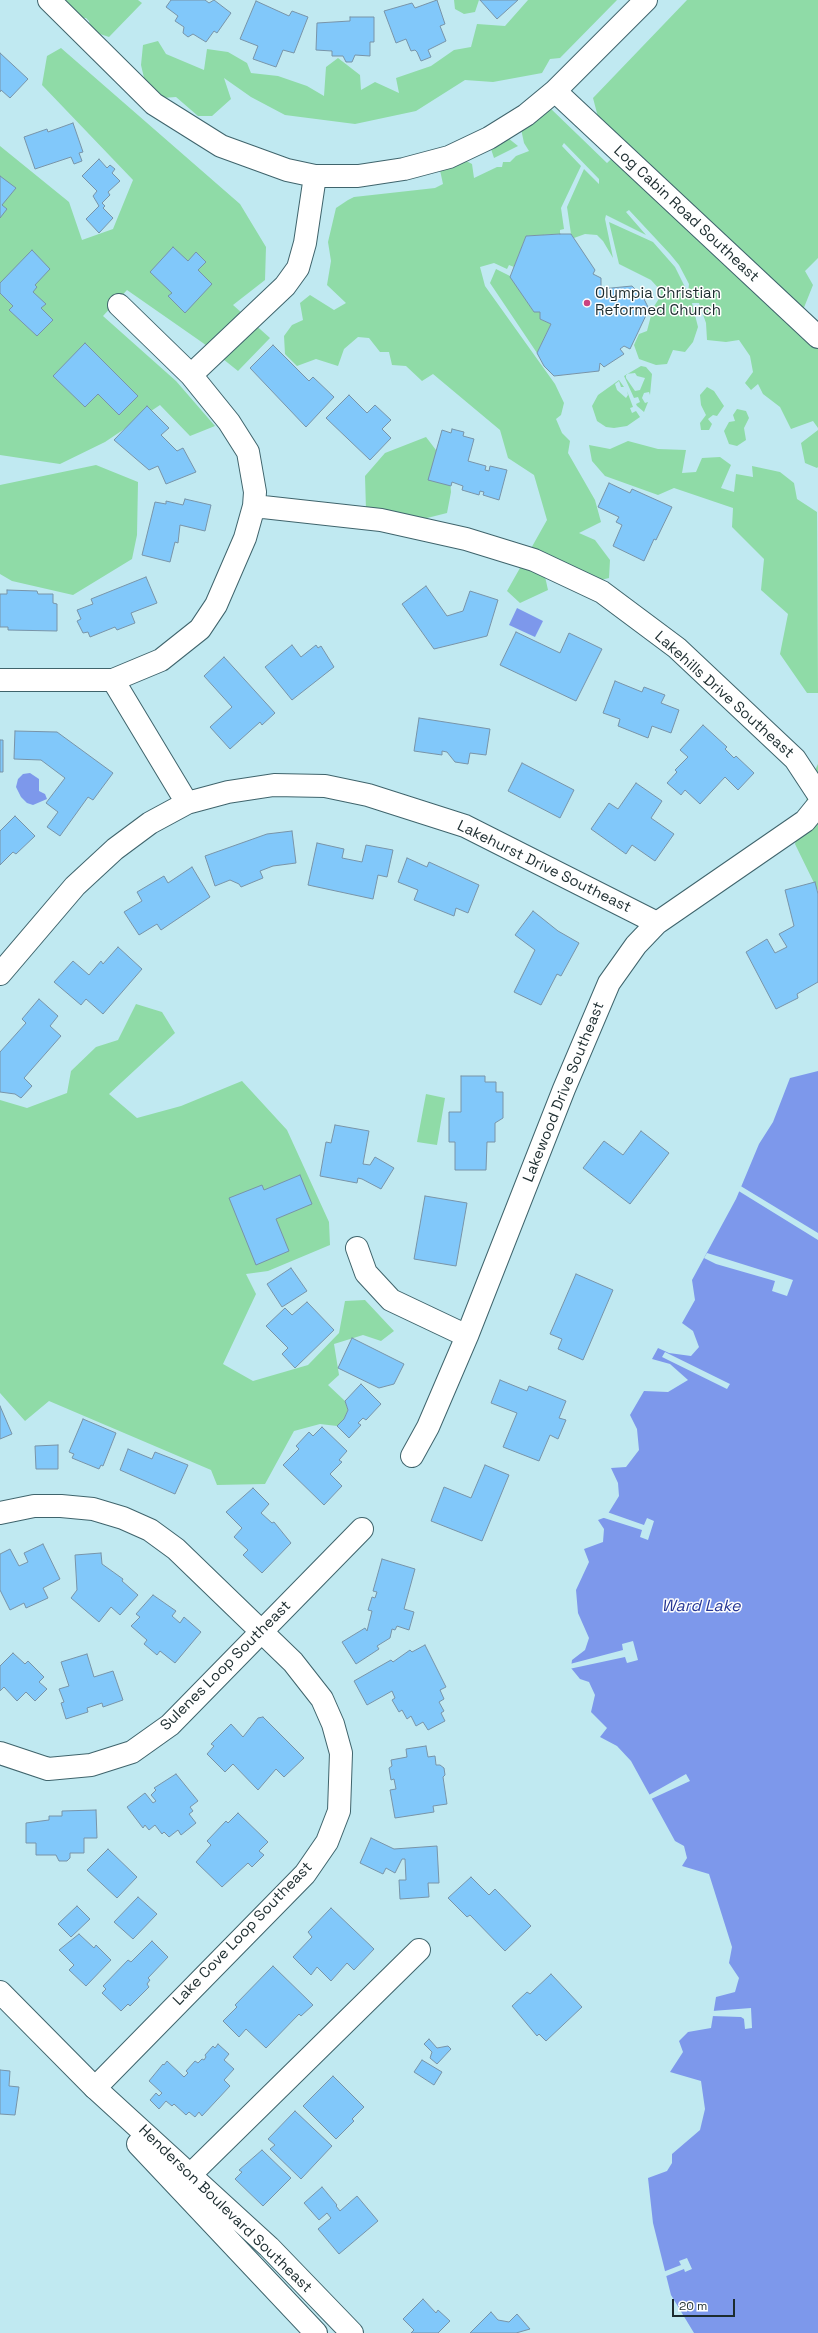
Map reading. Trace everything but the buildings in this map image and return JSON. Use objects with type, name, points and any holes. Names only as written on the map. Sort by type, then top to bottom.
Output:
[{"type":"street","points":[[49,0],[154,104],[221,146],[287,170],[315,176],[358,176],[404,170],[449,157],[489,138],[526,115],[555,91],[646,0]]},
{"type":"street","name":"Log Cabin Road Southeast","points":[[555,91],[818,337]]},
{"type":"street","points":[[191,375],[285,286],[298,268],[305,243],[315,176]]},
{"type":"street","points":[[0,680],[113,680],[161,660],[200,629],[216,605],[227,583],[245,538],[254,506],[255,492],[248,452],[230,422],[191,375],[119,305]]},
{"type":"street","name":"Lakehills Drive Southeast","points":[[254,506],[381,520],[466,539],[534,560],[602,592],[682,654],[795,759],[818,794]]},
{"type":"street","points":[[113,680],[187,803]]},
{"type":"street","name":"Lakehurst Drive Southeast","points":[[0,974],[75,886],[104,860],[150,823],[187,803],[228,792],[274,785],[325,786],[368,795],[465,826],[657,923]]},
{"type":"street","name":"Lakewood Drive Southeast","points":[[412,1456],[428,1427],[467,1336],[564,1089],[608,983],[636,945],[657,923],[804,821],[818,806]]},
{"type":"street","points":[[357,1248],[366,1273],[391,1300],[467,1336]]},
{"type":"street","name":"Lake Cove Loop Southeast","points":[[0,1513],[34,1506],[61,1506],[93,1509],[123,1518],[150,1530],[176,1549],[293,1662],[322,1699],[333,1724],[341,1753],[339,1811],[327,1842],[305,1874],[95,2088]]},
{"type":"street","name":"Sulenes Loop Southeast","points":[[0,1753],[48,1769],[92,1765],[132,1752],[170,1725],[362,1529]]},
{"type":"street","points":[[190,2175],[419,1950]]},
{"type":"street","name":"Henderson Boulevard Southeast","points":[[0,1992],[95,2088],[269,2247],[352,2333]]},
{"type":"street","name":"Henderson Boulevard Southeast","points":[[95,2088],[124,2129],[316,2333]]},
{"type":"green space","points":[[48,0],[138,0],[142,3],[109,37],[91,31],[89,21],[86,18],[51,17]]},
{"type":"green space","points":[[454,0],[479,0],[475,12],[464,14],[455,9]]},
{"type":"green space","points":[[528,0],[617,0],[560,58],[550,59],[542,73],[493,82],[465,80],[416,111],[355,124],[285,115],[251,97],[224,78],[231,99],[212,116],[198,116],[176,97],[149,99],[141,65],[143,45],[158,41],[166,54],[204,70],[207,49],[228,52],[247,63],[251,73],[278,76],[307,86],[324,96],[326,67],[338,58],[360,75],[361,90],[375,82],[399,93],[396,78],[431,66],[454,50],[471,47],[477,24],[505,26]]},
{"type":"green space","points":[[687,0],[818,0],[818,258],[805,271],[813,285],[803,310],[818,321],[818,428],[813,421],[791,429],[780,407],[763,394],[758,384],[751,390],[745,383],[753,372],[750,356],[739,340],[726,342],[707,340],[706,323],[699,303],[692,303],[698,327],[693,342],[685,352],[673,350],[667,364],[656,365],[639,359],[634,345],[639,334],[647,331],[653,308],[660,297],[661,291],[651,280],[619,264],[609,222],[653,242],[675,267],[688,293],[689,284],[679,265],[629,210],[626,212],[646,235],[606,215],[605,219],[613,258],[603,241],[597,235],[585,234],[574,238],[571,234],[567,207],[584,169],[599,184],[599,179],[564,143],[562,146],[581,166],[561,208],[564,229],[560,230],[560,234],[526,236],[514,267],[509,265],[507,269],[494,263],[480,267],[485,286],[555,384],[564,403],[561,415],[556,419],[562,433],[570,441],[568,453],[595,500],[601,522],[579,533],[595,540],[610,560],[609,578],[577,586],[544,572],[548,590],[520,603],[507,591],[547,520],[534,475],[508,458],[500,430],[433,374],[422,381],[406,366],[392,365],[389,352],[380,352],[369,338],[358,337],[344,349],[338,366],[316,359],[297,366],[285,354],[284,336],[292,325],[303,320],[300,303],[310,295],[334,310],[346,303],[327,285],[331,261],[328,242],[336,208],[348,200],[354,197],[435,188],[443,184],[438,161],[455,155],[472,164],[474,178],[497,167],[502,167],[503,162],[510,162],[516,156],[529,151],[524,143],[520,124],[548,106],[607,163],[625,146],[598,117],[593,98]]},
{"type":"green space","points":[[61,48],[240,204],[266,247],[265,280],[233,305],[270,338],[238,371],[203,343],[127,290],[103,316],[176,381],[215,426],[190,436],[160,405],[105,442],[60,464],[0,455],[0,146],[69,202],[82,240],[113,229],[133,180],[42,85],[47,56]]},
{"type":"green space","points":[[493,138],[508,138],[518,146],[494,158],[491,149]]},
{"type":"green space","points":[[496,269],[510,276],[534,312],[540,312],[540,319],[551,324],[537,353],[490,283]]},
{"type":"green space","points":[[641,366],[646,367],[652,374],[650,395],[649,392],[644,393],[642,398],[645,403],[648,402],[644,412],[637,406],[636,404],[640,402],[638,397],[634,398],[624,376],[626,375],[626,378],[635,391],[640,390],[645,378],[637,376],[635,373],[628,374]]},
{"type":"green space","points":[[619,380],[624,387],[621,387],[619,381],[615,384],[617,390],[626,398],[628,395],[627,391],[633,407],[630,408],[632,413],[636,411],[640,417],[627,426],[614,428],[606,427],[597,421],[592,406],[598,395]]},
{"type":"green space","points":[[707,387],[714,391],[724,406],[717,416],[713,415],[708,419],[712,424],[709,430],[701,430],[700,423],[706,415],[701,405],[700,395]]},
{"type":"green space","points":[[737,409],[746,411],[749,418],[744,428],[746,440],[737,446],[729,444],[724,431],[729,422],[735,421],[733,415]]},
{"type":"green space","points":[[818,430],[817,468],[805,463],[801,443]]},
{"type":"green space","points":[[426,437],[449,467],[451,492],[447,513],[415,521],[366,510],[365,476],[385,453]]},
{"type":"green space","points":[[628,441],[658,449],[686,450],[682,473],[696,472],[702,458],[720,457],[731,465],[721,488],[734,492],[736,474],[753,477],[752,466],[780,472],[794,483],[797,499],[817,512],[818,693],[807,693],[780,654],[788,614],[761,590],[764,559],[732,527],[733,508],[674,488],[658,495],[605,476],[592,461],[589,445],[610,449]]},
{"type":"green space","points":[[96,465],[138,482],[137,535],[132,559],[73,595],[12,581],[0,574],[0,485]]},
{"type":"green space","points":[[818,764],[818,891],[795,844],[813,774]]},
{"type":"green space","points":[[136,1004],[162,1012],[175,1033],[109,1094],[137,1118],[181,1106],[242,1081],[287,1130],[329,1222],[330,1245],[268,1271],[246,1274],[256,1294],[223,1364],[253,1381],[308,1365],[339,1333],[345,1301],[365,1300],[394,1331],[381,1341],[363,1335],[334,1344],[339,1375],[328,1385],[345,1401],[348,1410],[344,1419],[337,1426],[320,1424],[294,1431],[265,1484],[217,1485],[211,1470],[49,1401],[25,1421],[0,1393],[0,1100],[27,1108],[67,1093],[71,1071],[96,1047],[118,1040]]},
{"type":"green space","points":[[426,1094],[445,1098],[437,1145],[417,1142]]},
{"type":"water","points":[[517,608],[543,621],[535,637],[509,625]]},
{"type":"water","points":[[30,773],[39,779],[39,791],[45,794],[47,799],[33,805],[27,803],[21,797],[16,787],[18,779],[23,774]]},
{"type":"water","name":"Ward Lake","points":[[818,1071],[818,2333],[694,2333],[671,2295],[653,2223],[648,2178],[667,2171],[672,2163],[672,2154],[700,2130],[705,2109],[701,2081],[670,2072],[683,2052],[679,2041],[688,2032],[711,2028],[716,1997],[735,1992],[739,1978],[729,1963],[732,1947],[709,1874],[682,1866],[687,1858],[684,1846],[675,1841],[631,1761],[617,1746],[600,1737],[607,1728],[591,1712],[595,1695],[589,1682],[580,1679],[571,1668],[572,1660],[585,1650],[589,1638],[578,1613],[576,1590],[589,1562],[584,1549],[603,1542],[604,1529],[598,1520],[606,1517],[619,1496],[618,1483],[611,1468],[626,1467],[639,1450],[637,1429],[630,1415],[644,1391],[668,1392],[688,1380],[670,1364],[652,1359],[658,1348],[669,1353],[691,1356],[699,1347],[693,1331],[682,1323],[695,1300],[692,1280],[736,1199],[759,1144],[773,1122],[790,1078]]},
{"type":"pier","points":[[739,1185],[818,1233],[818,1240],[737,1190]]},
{"type":"pier","points":[[707,1253],[793,1280],[787,1296],[772,1291],[775,1281],[716,1264],[704,1258]]},
{"type":"pier","points":[[665,1352],[730,1384],[727,1389],[662,1357]]},
{"type":"pier","points":[[607,1512],[644,1525],[647,1518],[654,1521],[648,1540],[640,1537],[642,1530],[601,1517]]},
{"type":"pier","points":[[633,1641],[638,1660],[627,1663],[625,1657],[569,1669],[570,1664],[623,1650],[622,1644]]},
{"type":"pier","points":[[686,1774],[690,1781],[649,1800],[647,1796]]},
{"type":"pier","points":[[751,2008],[752,2028],[745,2029],[744,2019],[741,2017],[711,2016],[712,2011]]},
{"type":"pier","points":[[687,2258],[692,2269],[685,2272],[684,2269],[664,2277],[663,2272],[681,2265],[679,2261]]},
{"type":"place","name":"Olympia Christian Reformed Church","points":[[587,303]]}]
